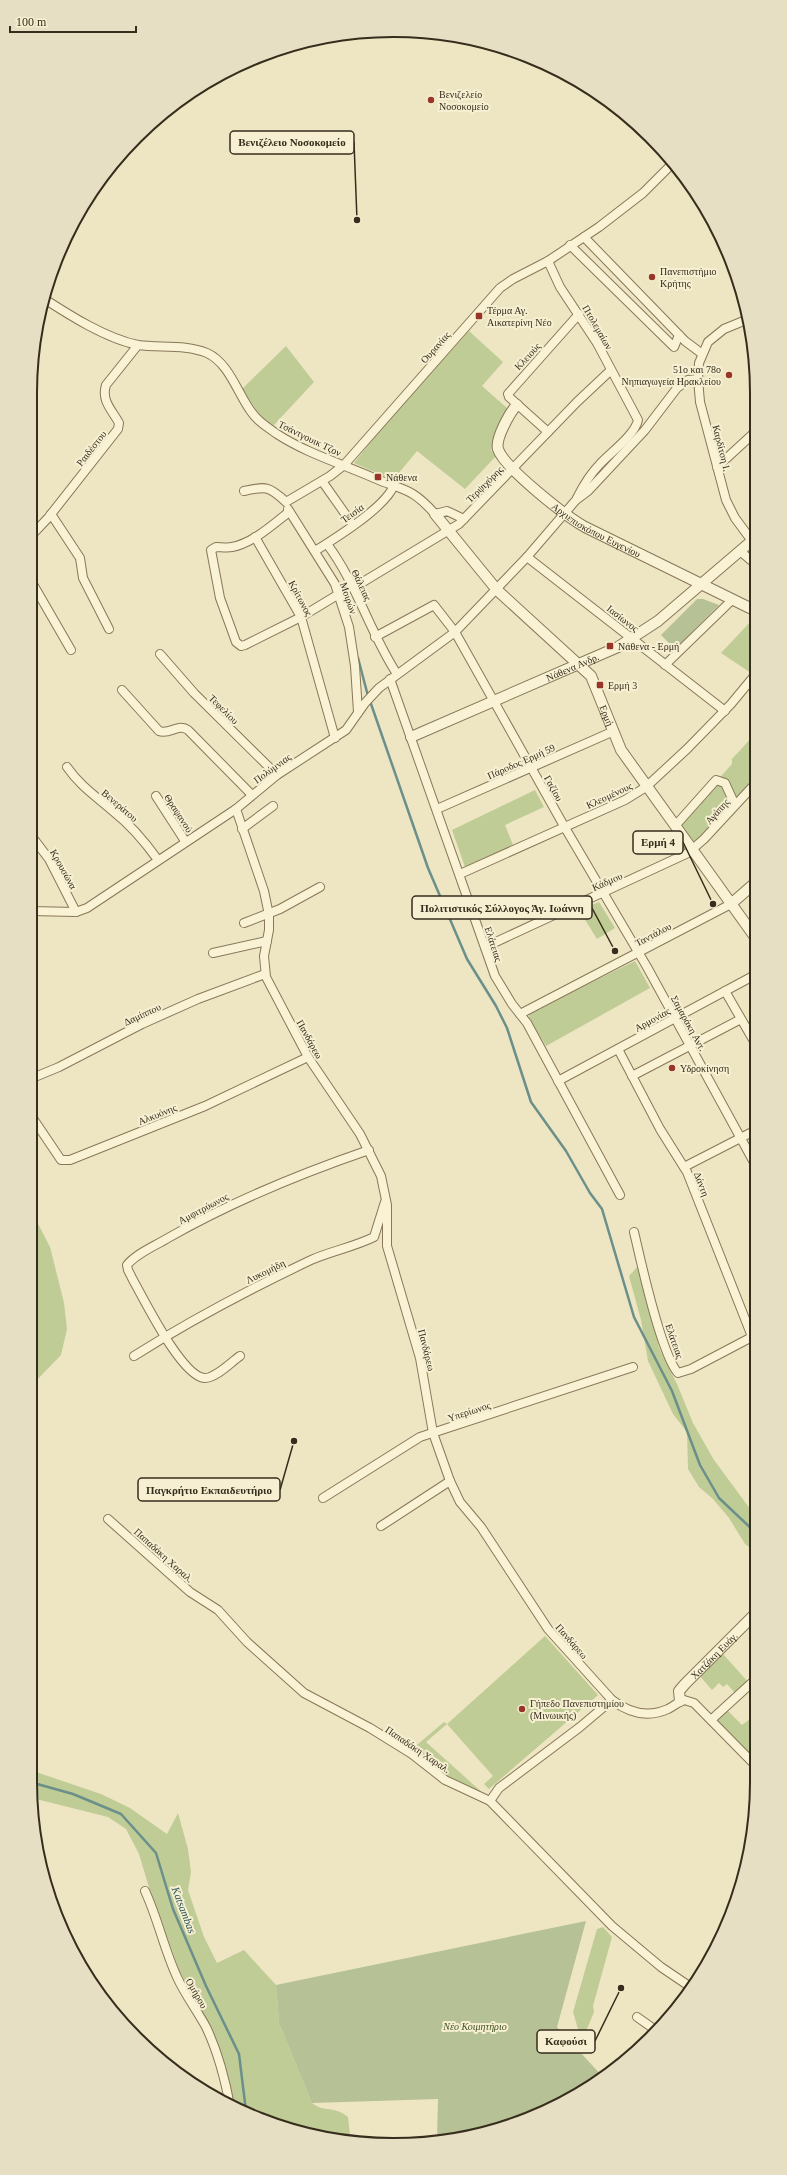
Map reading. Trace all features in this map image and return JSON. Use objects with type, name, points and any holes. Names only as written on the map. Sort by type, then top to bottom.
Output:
[{"type":"street","points":[[551,259],[584,237],[643,193],[669,167]]},
{"type":"street","points":[[584,237],[679,335],[702,353]]},
{"type":"street","points":[[570,245],[674,347],[679,335]]},
{"type":"street","name":"Πτολεμαίων","points":[[551,259],[562,291],[579,314],[611,370],[636,416],[636,425]]},
{"type":"street","name":"Ουρανίας","points":[[286,502],[322,481],[344,465],[500,288],[512,279],[551,259]]},
{"type":"street","name":"Τσάντγουικ Τζον","points":[[49,301],[94,328],[138,345],[189,349],[211,355],[225,369],[251,411],[262,423],[285,439],[375,479],[394,485],[418,496],[435,514]]},
{"type":"street","name":"Κλειούς","points":[[517,405],[508,394],[579,314]]},
{"type":"street","name":"Καρδίτση Ι.","points":[[742,322],[715,335],[708,342],[702,353],[698,379],[699,397],[717,467],[730,509],[750,536]]},
{"type":"street","name":"Ραιδέστου","points":[[37,529],[51,514],[118,429],[119,423],[107,405],[104,392],[106,385],[138,345]]},
{"type":"street","name":"Τερψιχόρης","points":[[353,588],[449,531],[464,519],[514,469],[548,432],[611,370]]},
{"type":"street","points":[[576,500],[588,491],[645,430],[677,388],[688,380],[698,379]]},
{"type":"street","points":[[517,405],[548,432]]},
{"type":"street","name":"Αρχιεπισκόπου Ευγενίου","points":[[517,405],[509,414],[497,444],[500,454],[514,469],[565,514],[585,527],[750,608]]},
{"type":"street","points":[[497,590],[565,514],[598,466],[636,425],[645,430]]},
{"type":"street","points":[[717,467],[750,437]]},
{"type":"street","points":[[322,481],[353,525]]},
{"type":"street","name":"Τεισία","points":[[315,551],[353,525],[387,498],[394,485]]},
{"type":"street","points":[[244,491],[258,488],[269,488],[286,502]]},
{"type":"street","name":"Μοιρών","points":[[286,502],[289,512],[315,551],[335,584],[339,594],[348,627],[355,666],[358,712]]},
{"type":"street","points":[[435,514],[447,511],[464,519]]},
{"type":"street","points":[[289,512],[255,538],[233,547],[214,547],[211,552],[220,598],[236,642],[241,646],[245,645],[301,617],[339,594]]},
{"type":"street","points":[[51,514],[80,558],[83,578],[109,630]]},
{"type":"street","name":"Ερμή","points":[[435,514],[497,590],[588,672],[596,686],[621,750],[731,904],[750,922]]},
{"type":"street","name":"Κρίτωνος","points":[[255,538],[301,617],[335,738]]},
{"type":"street","name":"Νάθενα Ανδρ.","points":[[411,737],[605,654],[658,621],[750,543]]},
{"type":"street","name":"Θάλειας","points":[[327,544],[339,560],[353,588],[393,677]]},
{"type":"street","points":[[740,552],[750,560]]},
{"type":"street","name":"Ιασίωνος","points":[[527,557],[725,711]]},
{"type":"street","name":"Πολύμνιας","points":[[37,911],[76,912],[91,906],[185,841],[236,809],[277,775],[348,728],[370,697],[393,677],[455,632],[497,590]]},
{"type":"street","points":[[37,591],[71,650]]},
{"type":"street","points":[[665,665],[732,600]]},
{"type":"street","points":[[375,637],[434,605],[455,632]]},
{"type":"street","name":"Γαζίου","points":[[455,632],[492,702],[638,954]]},
{"type":"street","name":"Τεφελίου","points":[[160,654],[194,693],[277,775]]},
{"type":"street","name":"Ελάτειας","points":[[393,677],[411,737],[498,981],[531,1030],[620,1195]]},
{"type":"street","name":"Κλεομένους","points":[[460,874],[564,826],[625,800],[646,787],[725,711],[750,681]]},
{"type":"street","points":[[122,690],[159,731],[166,732],[180,727],[188,730],[252,795]]},
{"type":"street","name":"Πάροδος Ερμή 59","points":[[437,809],[614,731]]},
{"type":"street","name":"Βενεράτου","points":[[67,767],[78,782],[142,837],[158,860]]},
{"type":"street","points":[[675,826],[714,782],[719,780],[725,783],[735,805]]},
{"type":"street","name":"Αγάπης","points":[[692,851],[750,789]]},
{"type":"street","name":"Θραψανού","points":[[156,796],[185,841]]},
{"type":"street","points":[[242,829],[273,806]]},
{"type":"street","name":"Πανδάρεω","points":[[236,809],[264,891],[269,915],[269,930],[264,956],[265,974],[308,1057],[354,1124],[369,1150],[378,1170],[386,1197],[387,1246],[420,1358],[432,1433],[450,1481],[460,1502],[481,1527],[548,1629],[612,1700],[638,1714],[663,1710],[680,1701]]},
{"type":"street","name":"Κρουσώνα","points":[[37,844],[49,859],[76,912]]},
{"type":"street","name":"Κάδμου","points":[[485,947],[668,864],[692,851]]},
{"type":"street","points":[[731,904],[750,887]]},
{"type":"street","points":[[244,924],[269,915],[320,888]]},
{"type":"street","name":"Ταντάλου","points":[[520,1014],[638,954],[731,904]]},
{"type":"street","points":[[213,953],[267,941]]},
{"type":"street","name":"Σαμαράκη Αντ.","points":[[638,954],[675,1018],[750,1156]]},
{"type":"street","name":"Δαμίππου","points":[[37,1076],[58,1067],[142,1024],[198,999],[265,974]]},
{"type":"street","name":"Αρμονίας","points":[[558,1081],[750,978]]},
{"type":"street","points":[[725,991],[750,1034]]},
{"type":"street","points":[[632,1076],[741,1019]]},
{"type":"street","name":"Δάντη","points":[[618,1049],[660,1129],[684,1167],[750,1332]]},
{"type":"street","name":"Αλκυόνης","points":[[37,1124],[61,1160],[70,1160],[205,1106],[308,1057]]},
{"type":"street","points":[[684,1167],[750,1133]]},
{"type":"street","name":"Αμφιτρύωνος","points":[[166,1336],[128,1270],[129,1262],[182,1230],[259,1191],[369,1150]]},
{"type":"street","name":"Λυκομήδη","points":[[134,1356],[203,1314],[276,1276],[317,1258],[374,1237],[386,1197]]},
{"type":"street","name":"Ελάτειας","points":[[634,1232],[661,1332],[671,1362],[678,1373],[691,1369],[750,1338]]},
{"type":"street","points":[[166,1336],[182,1363],[195,1374],[203,1378],[215,1374],[240,1356]]},
{"type":"street","name":"Υπερίωνος","points":[[323,1498],[411,1442],[432,1433],[633,1367]]},
{"type":"street","points":[[381,1526],[450,1481]]},
{"type":"street","name":"Παπαδάκη Χαραλ.","points":[[108,1519],[190,1592],[218,1610],[247,1642],[304,1693],[370,1728],[412,1754],[445,1780],[490,1801],[612,1926],[662,1967],[687,1984]]},
{"type":"street","name":"Χατζάκη Ευάγ.","points":[[680,1701],[679,1691],[750,1619]]},
{"type":"street","points":[[711,1720],[750,1684]]},
{"type":"street","points":[[490,1801],[499,1788],[580,1728],[612,1700]]},
{"type":"street","points":[[680,1701],[684,1700],[694,1703],[750,1757]]},
{"type":"street","name":"Ομήρου","points":[[145,1891],[176,1975],[206,2027],[224,2077],[228,2097]]},
{"type":"street","points":[[637,2017],[652,2028]]},
{"type":"green space","points":[[469,331],[503,362],[482,386],[507,408],[491,450],[496,456],[465,489],[417,451],[393,480],[354,463],[380,430]]},
{"type":"green space","points":[[286,346],[314,382],[273,426],[262,418],[242,389]]},
{"type":"green space","points":[[697,599],[703,599],[719,605],[675,649],[661,635]]},
{"type":"green space","points":[[750,622],[750,672],[721,653]]},
{"type":"green space","points":[[750,739],[750,783],[695,843],[680,822],[732,764],[732,759]]},
{"type":"green space","points":[[535,790],[544,807],[505,825],[513,845],[465,867],[452,830]]},
{"type":"green space","points":[[599,902],[615,928],[597,939],[579,910]]},
{"type":"green space","points":[[635,961],[650,988],[546,1046],[529,1019],[529,1013]]},
{"type":"green space","points":[[37,1222],[50,1247],[64,1303],[67,1329],[61,1355],[37,1380]]},
{"type":"green space","points":[[640,1264],[659,1348],[677,1384],[693,1423],[714,1460],[750,1509],[750,1548],[745,1544],[729,1518],[713,1499],[699,1487],[688,1469],[687,1432],[673,1414],[648,1361],[641,1320],[629,1276]]},
{"type":"green space","name":"Γήπεδο Πανεπιστημίου (Μινωικής)","points":[[545,1636],[598,1695],[489,1789],[484,1784],[493,1776],[447,1724]]},
{"type":"green space","points":[[723,1654],[748,1682],[735,1693],[727,1684],[723,1687],[719,1683],[712,1690],[699,1675]]},
{"type":"green space","points":[[726,1709],[742,1725],[750,1719],[750,1755],[715,1720]]},
{"type":"green space","points":[[444,1722],[447,1724],[426,1742],[485,1795],[436,1772],[411,1750]]},
{"type":"green space","points":[[37,1772],[101,1794],[130,1808],[167,1834],[178,1813],[188,1849],[191,1872],[188,1890],[204,1937],[217,1963],[244,1950],[276,1985],[279,2023],[312,2103],[321,2108],[338,2111],[348,2117],[350,2135],[301,2126],[257,2111],[232,2099],[229,2081],[217,2044],[180,1972],[151,1894],[139,1854],[126,1829],[108,1817],[38,1799]]},
{"type":"green space","name":"Νέο Κοιμητήριο","points":[[586,1921],[557,2027],[599,2073],[572,2090],[530,2111],[486,2126],[440,2135],[437,2135],[438,2099],[312,2103],[279,2023],[276,1985]]},
{"type":"green space","points":[[603,1927],[612,1937],[593,2006],[594,2012],[584,2036],[578,2029],[573,2012],[597,1929]]},
{"type":"waterway","points":[[358,658],[368,696]]},
{"type":"waterway","points":[[370,701],[428,868],[467,959],[496,1006],[507,1028],[531,1102],[566,1151],[590,1193],[602,1209],[634,1317],[672,1391],[700,1465],[719,1498],[750,1527]]},
{"type":"waterway","name":"Katsambas","points":[[37,1784],[73,1794],[121,1814],[156,1853],[173,1909],[206,1986],[239,2054],[245,2105]]},
{"type":"place","name":"Βενιζελείο Νοσοκομείο","points":[[431,100]]},
{"type":"place","name":"Βενιζέλειο Νοσοκομείο","points":[[357,220]]},
{"type":"place","name":"Πανεπιστήμιο Κρήτης","points":[[652,277]]},
{"type":"place","name":"Τέρμα Αγ. Αικατερίνη Νέο","points":[[479,316]]},
{"type":"place","name":"51ο και 78ο Νηπιαγωγεία Ηρακλείου","points":[[729,375]]},
{"type":"place","name":"Νάθενα","points":[[378,477]]},
{"type":"place","name":"Νάθενα - Ερμή","points":[[610,646]]},
{"type":"place","name":"Ερμή 3","points":[[600,685]]},
{"type":"place","name":"Ερμή 4","points":[[713,904]]},
{"type":"place","name":"Πολιτιστικός Σύλλογος Άγ. Ιωάννη","points":[[615,951]]},
{"type":"place","name":"Υδροκίνηση","points":[[672,1068]]},
{"type":"place","name":"Παγκρήτιο Εκπαιδευτήριο","points":[[294,1441]]},
{"type":"place","name":"Γήπεδο Πανεπιστημίου (Μινωικής)","points":[[522,1709]]},
{"type":"place","name":"Καφούσι","points":[[621,1988]]}]
